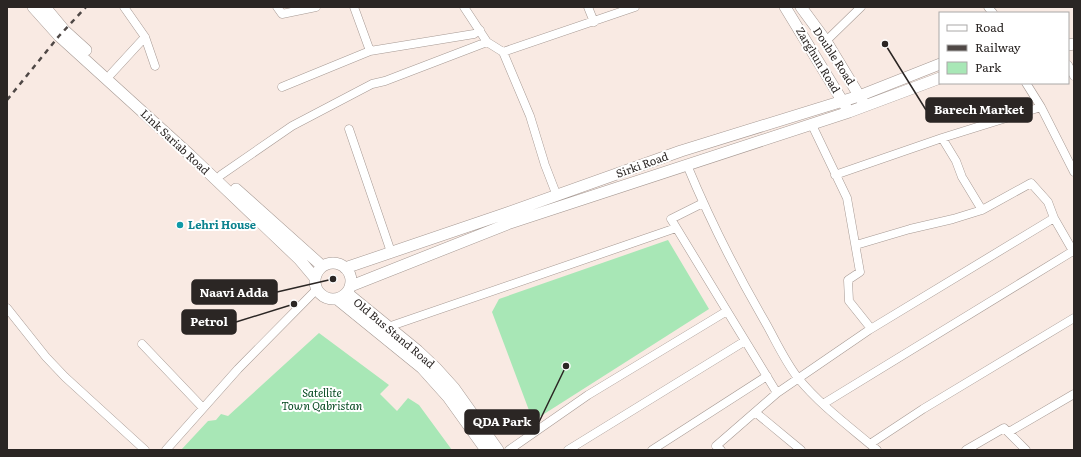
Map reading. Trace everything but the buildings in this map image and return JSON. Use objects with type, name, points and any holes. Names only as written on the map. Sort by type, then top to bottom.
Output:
[{"type":"main road","name":"Link Sariab Road","points":[[33,7],[59,36],[190,155],[298,259],[315,278]]},
{"type":"main road","name":"Link Sariab Road","points":[[45,7],[65,31],[322,266]]},
{"type":"main road","name":"Zarghun Road","points":[[785,7],[849,112]]},
{"type":"main road","name":"Double Road","points":[[801,7],[826,41],[862,101]]},
{"type":"main road","name":"Sirki Road","points":[[349,289],[510,223],[849,112],[862,101],[939,64]]},
{"type":"main road","name":"Sirki Road","points":[[345,268],[557,196],[681,151],[842,100],[862,101],[939,78]]},
{"type":"main road","points":[[334,263],[345,268],[350,276],[349,289],[337,299],[331,300],[325,298],[317,290],[315,278],[322,266],[334,263]]},
{"type":"main road","name":"Old Bus Stand Road","points":[[349,289],[388,327],[435,367],[454,388],[498,450]]},
{"type":"main road","name":"Old Bus Stand Road","points":[[337,299],[422,368],[448,397],[486,450]]},
{"type":"street","points":[[124,7],[145,37],[155,66]]},
{"type":"street","points":[[277,7],[282,14],[316,7]]},
{"type":"street","points":[[354,7],[370,51]]},
{"type":"street","points":[[464,7],[487,42],[503,52],[530,116],[545,165],[557,196]]},
{"type":"street","points":[[588,7],[594,22]]},
{"type":"street","points":[[503,52],[636,7]]},
{"type":"street","points":[[826,41],[861,7]]},
{"type":"street","points":[[282,87],[370,51],[474,34],[480,30]]},
{"type":"street","points":[[111,74],[145,37]]},
{"type":"street","points":[[221,175],[292,126],[347,96],[372,84],[385,81],[487,42]]},
{"type":"street","points":[[1069,67],[1074,76]]},
{"type":"street","points":[[1027,84],[1041,107],[1074,172]]},
{"type":"street","points":[[835,175],[942,138],[1041,107]]},
{"type":"street","points":[[812,125],[847,198],[860,272],[848,280],[849,301],[869,326],[869,330]]},
{"type":"street","points":[[349,129],[391,252]]},
{"type":"street","points":[[942,138],[956,161],[962,177],[982,210]]},
{"type":"street","points":[[687,164],[703,203],[742,281],[788,363],[799,378],[824,404],[876,450]]},
{"type":"street","points":[[824,404],[1074,251],[1054,218],[1048,202],[1031,183],[982,210],[856,245]]},
{"type":"street","points":[[703,203],[671,219],[777,393]]},
{"type":"street","points":[[719,448],[755,412],[777,393],[869,330],[1054,218]]},
{"type":"street","points":[[388,327],[676,228]]},
{"type":"street","points":[[166,450],[238,369],[317,290]]},
{"type":"street","points":[[7,308],[46,357],[65,377],[145,450]]},
{"type":"street","points":[[509,450],[588,395],[727,311]]},
{"type":"street","points":[[870,444],[923,409],[1074,318]]},
{"type":"street","points":[[568,450],[745,341]]},
{"type":"street","points":[[142,344],[203,408]]},
{"type":"street","points":[[657,449],[767,376]]},
{"type":"street","points":[[1008,432],[1074,394]]},
{"type":"street","points":[[755,412],[802,450]]},
{"type":"street","points":[[966,450],[1004,428],[1026,450]]},
{"type":"green space","points":[[668,240],[709,309],[533,421],[492,312],[499,299]]},
{"type":"green space","name":"Satellite Town Qabristan","points":[[319,333],[389,385],[380,394],[397,411],[408,398],[419,405],[452,450],[181,450],[208,421],[216,420],[221,414],[228,416]]},
{"type":"railway","points":[[7,100],[59,36],[86,7]]},
{"type":"place","name":"Barech Market","points":[[885,44]]},
{"type":"place","name":"Lehri House","points":[[180,225]]},
{"type":"place","name":"Naavi Adda","points":[[333,279]]},
{"type":"place","name":"Petrol","points":[[294,304]]},
{"type":"place","name":"QDA Park","points":[[566,366]]}]
